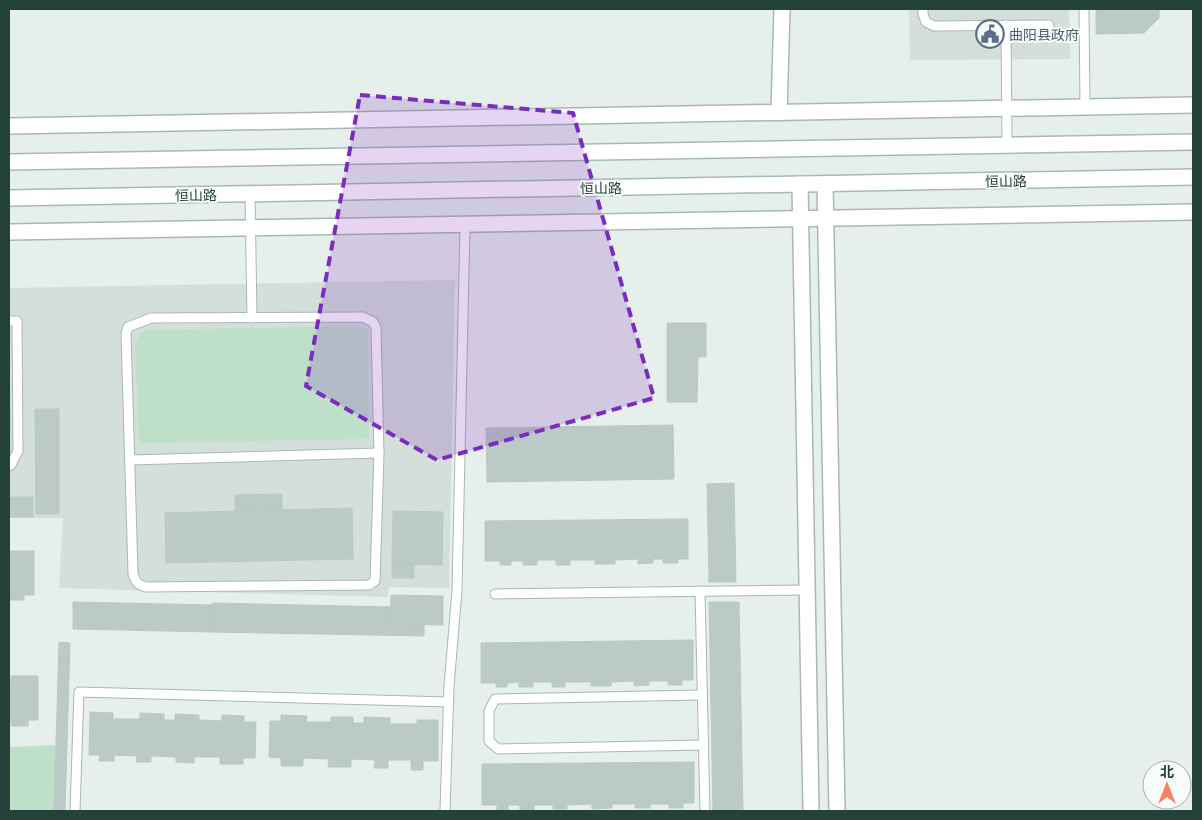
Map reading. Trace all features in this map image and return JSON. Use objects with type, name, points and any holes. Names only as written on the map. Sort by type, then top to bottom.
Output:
[{"type":"street","points":[[779,112],[782,9]]},
{"type":"street","points":[[9,126],[1193,105]]},
{"type":"street","points":[[9,162],[1193,142]]},
{"type":"street","name":"恒山路","points":[[9,198],[1193,177]]},
{"type":"street","points":[[800,184],[811,811]]},
{"type":"street","points":[[825,184],[837,811]]},
{"type":"street","points":[[9,232],[1193,212]]},
{"type":"lane","points":[[923,9],[926,22],[934,26],[1049,25]]},
{"type":"lane","points":[[1084,9],[1085,107]]},
{"type":"lane","points":[[1006,25],[1007,145]]},
{"type":"lane","points":[[250,194],[252,318]]},
{"type":"lane","points":[[445,811],[449,686],[457,590],[465,224]]},
{"type":"lane","points":[[363,317],[373,322],[376,328],[379,452],[376,571],[375,581],[369,585],[140,586],[136,582],[134,574],[126,333],[128,327],[151,318],[363,317]]},
{"type":"lane","points":[[9,321],[16,321],[18,451],[9,466]]},
{"type":"lane","points":[[130,460],[379,452]]},
{"type":"lane","points":[[495,594],[807,590]]},
{"type":"lane","points":[[700,591],[705,811]]},
{"type":"lane","points":[[75,811],[79,692],[449,702]]},
{"type":"lane","points":[[702,695],[495,699],[489,711],[489,741],[498,749],[703,745]]},
{"type":"highlighted area","points":[[360,95],[573,113],[654,398],[437,460],[306,386]]},
{"type":"shaded area","name":"曲阳县政府","points":[[909,9],[1069,9],[1070,59],[910,60]]},
{"type":"shaded area","points":[[455,280],[449,588],[389,587],[388,597],[59,588],[63,518],[9,518],[9,288]]},
{"type":"green space","points":[[351,326],[366,328],[368,335],[369,439],[139,443],[135,344],[140,333],[145,330]]},
{"type":"green space","points":[[56,745],[54,811],[9,811],[9,747]]},
{"type":"building","points":[[1096,9],[1159,9],[1159,18],[1144,33],[1096,34]]},
{"type":"building","points":[[667,323],[706,323],[706,357],[698,357],[697,402],[667,402]]},
{"type":"building","points":[[35,409],[59,409],[59,514],[36,514]]},
{"type":"building","points":[[9,410],[10,459],[9,459]]},
{"type":"building","points":[[673,425],[674,479],[487,482],[486,428]]},
{"type":"building","points":[[734,483],[736,582],[709,582],[707,484]]},
{"type":"building","points":[[282,494],[282,510],[235,511],[235,495]]},
{"type":"building","points":[[9,497],[33,497],[33,517],[9,517]]},
{"type":"building","points":[[352,508],[353,559],[166,563],[165,513]]},
{"type":"building","points":[[393,511],[443,512],[442,565],[392,564]]},
{"type":"building","points":[[688,519],[688,559],[678,559],[678,563],[663,563],[663,559],[653,559],[653,563],[638,564],[638,559],[615,560],[615,564],[595,564],[595,560],[570,560],[570,565],[556,565],[556,560],[537,560],[537,565],[523,565],[523,561],[511,561],[511,565],[500,565],[500,561],[485,561],[485,521]]},
{"type":"building","points":[[9,551],[34,551],[34,595],[24,595],[24,600],[9,600]]},
{"type":"building","points":[[392,564],[414,565],[414,578],[392,578]]},
{"type":"building","points":[[391,595],[443,596],[443,625],[390,624]]},
{"type":"building","points":[[73,602],[213,605],[212,632],[73,629]]},
{"type":"building","points":[[709,602],[739,602],[743,811],[713,811]]},
{"type":"building","points":[[213,603],[391,607],[390,624],[424,625],[424,636],[212,632]]},
{"type":"building","points":[[693,640],[693,680],[682,680],[682,685],[668,685],[668,681],[649,681],[649,685],[634,686],[634,681],[611,682],[611,686],[591,686],[591,682],[565,682],[565,687],[552,687],[552,682],[533,682],[533,687],[519,687],[519,682],[507,683],[507,687],[496,687],[496,683],[481,683],[481,643]]},
{"type":"building","points":[[59,642],[70,643],[65,811],[54,811]]},
{"type":"building","points":[[11,676],[38,676],[38,720],[28,720],[28,726],[11,726],[11,721],[9,721],[9,684],[11,683]]},
{"type":"building","points":[[90,712],[113,713],[113,719],[140,719],[140,713],[164,714],[164,720],[175,720],[175,714],[199,715],[199,720],[222,721],[222,715],[244,716],[244,722],[256,722],[255,758],[243,758],[243,764],[220,764],[220,757],[194,757],[194,763],[176,762],[176,757],[151,756],[151,762],[136,762],[137,756],[114,755],[114,761],[99,761],[100,755],[89,755]]},
{"type":"building","points":[[281,715],[307,716],[306,722],[331,722],[331,717],[353,717],[353,723],[364,723],[364,717],[390,718],[390,724],[417,724],[417,720],[438,720],[438,761],[423,761],[423,770],[411,770],[411,760],[388,760],[388,768],[374,768],[375,760],[351,759],[351,767],[328,767],[329,759],[303,758],[303,766],[281,766],[281,758],[269,757],[270,721],[281,721]]},
{"type":"building","points":[[694,762],[694,803],[683,803],[683,808],[669,808],[669,804],[650,804],[650,808],[635,808],[635,804],[612,804],[612,808],[592,809],[592,804],[567,805],[567,809],[553,809],[553,805],[534,805],[534,810],[520,810],[520,805],[508,805],[508,810],[497,810],[497,805],[482,805],[482,764]]},
{"type":"place","name":"曲阳县政府","points":[[990,34]]}]
